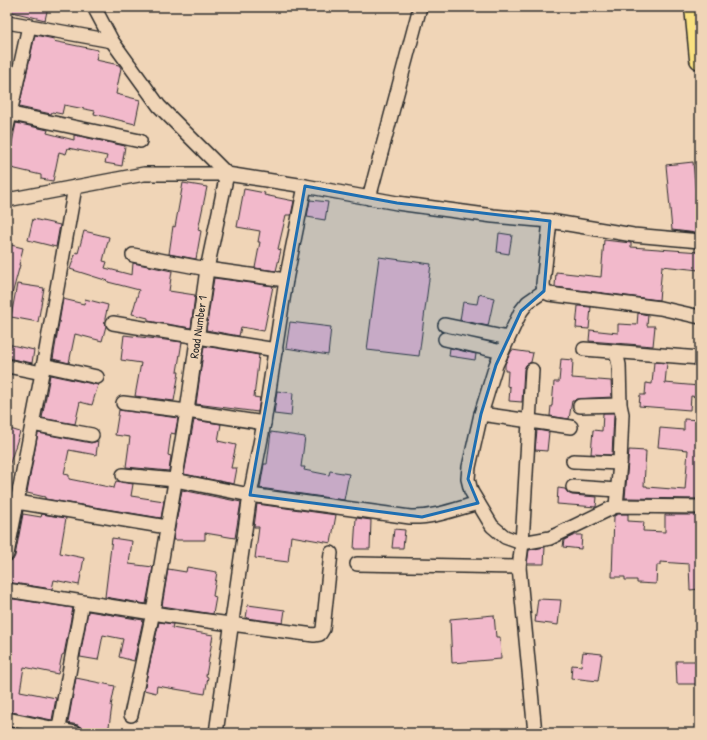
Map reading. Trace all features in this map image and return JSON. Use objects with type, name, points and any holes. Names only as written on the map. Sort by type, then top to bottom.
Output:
[{"type":"main road","points":[[695,7],[700,59]]},
{"type":"street","points":[[94,7],[112,41],[159,106],[227,174]]},
{"type":"street","points":[[369,198],[420,7]]},
{"type":"street","points":[[7,22],[112,41]]},
{"type":"street","points":[[7,127],[8,113],[29,26]]},
{"type":"street","points":[[8,113],[140,141]]},
{"type":"street","points":[[7,200],[144,174],[227,174],[305,186],[397,203],[470,213],[550,221],[633,235],[700,241]]},
{"type":"street","name":"Road Number 1","points":[[131,715],[153,612],[186,411],[207,269],[227,174]]},
{"type":"street","points":[[216,733],[250,495],[264,424],[286,280],[305,186]]},
{"type":"street","points":[[7,554],[43,369],[75,187]]},
{"type":"street","points":[[544,291],[543,284],[550,221]]},
{"type":"street","points":[[133,256],[207,269],[286,280]]},
{"type":"street","points":[[544,291],[549,294],[660,308],[700,317]]},
{"type":"street","points":[[544,291],[528,302],[521,311],[496,365],[481,414],[469,467],[468,479],[471,490],[492,526],[505,537],[522,543],[550,538],[616,506],[700,507]]},
{"type":"street","points":[[113,323],[276,350]]},
{"type":"street","points":[[445,324],[508,338]]},
{"type":"street","points":[[445,340],[502,352]]},
{"type":"street","points":[[584,349],[700,358]]},
{"type":"street","points":[[616,352],[619,365],[620,405],[622,414],[616,506]]},
{"type":"street","points":[[7,366],[43,369],[97,377]]},
{"type":"street","points":[[532,370],[522,543],[519,567],[535,733]]},
{"type":"street","points":[[122,403],[186,411],[264,424]]},
{"type":"street","points":[[580,406],[620,405]]},
{"type":"street","points":[[481,414],[571,427]]},
{"type":"street","points":[[32,424],[92,435]]},
{"type":"street","points":[[573,461],[620,463]]},
{"type":"street","points":[[123,475],[175,480],[250,495],[422,517],[478,503]]},
{"type":"street","points":[[573,487],[617,490]]},
{"type":"street","points":[[17,502],[167,527]]},
{"type":"street","points":[[7,590],[314,635],[320,634],[323,629],[330,553]]},
{"type":"street","points":[[357,564],[519,567]]},
{"type":"street","points":[[58,731],[82,602]]},
{"type":"street","points":[[7,719],[58,731],[76,733]]},
{"type":"highlighted area","points":[[305,186],[397,203],[550,221],[544,291],[521,311],[496,365],[481,414],[468,479],[478,503],[422,517],[250,495]]},
{"type":"building","points":[[9,7],[48,7],[45,20],[8,11]]},
{"type":"building","points":[[35,35],[54,39],[53,41],[98,50],[96,60],[119,65],[121,68],[116,94],[140,100],[135,124],[94,114],[95,111],[64,105],[62,114],[52,112],[51,114],[19,107]]},
{"type":"building","points":[[16,123],[48,130],[47,133],[74,140],[74,135],[125,146],[122,166],[105,163],[107,156],[68,148],[66,154],[59,152],[53,181],[41,179],[41,175],[7,167]]},
{"type":"building","points":[[693,162],[698,217],[695,217],[697,233],[672,230],[666,165]]},
{"type":"building","points":[[183,183],[207,187],[198,230],[201,231],[196,259],[169,254],[173,226],[175,227]]},
{"type":"building","points":[[244,189],[294,201],[291,215],[286,215],[278,249],[281,250],[276,271],[255,268],[260,242],[258,242],[260,231],[237,227]]},
{"type":"building","points":[[310,200],[328,202],[325,220],[307,217]]},
{"type":"building","points":[[33,219],[60,225],[56,247],[28,240]]},
{"type":"building","points":[[84,231],[109,237],[103,261],[107,262],[105,268],[132,275],[133,263],[172,271],[169,291],[195,295],[191,328],[148,321],[148,318],[132,314],[139,290],[108,282],[70,269],[76,252],[78,253]]},
{"type":"building","points":[[499,233],[512,235],[509,254],[497,252]]},
{"type":"building","points":[[604,240],[631,243],[631,247],[700,252],[699,270],[662,266],[659,300],[555,287],[556,272],[601,277]]},
{"type":"building","points":[[7,244],[23,248],[10,302],[7,302]]},
{"type":"building","points":[[379,257],[431,264],[419,356],[367,350]]},
{"type":"building","points":[[214,278],[273,286],[264,331],[241,327],[239,336],[206,330]]},
{"type":"building","points":[[17,284],[44,288],[38,322],[11,317]]},
{"type":"building","points":[[479,294],[494,298],[488,326],[460,320],[463,302],[477,304]]},
{"type":"building","points":[[63,299],[84,304],[85,299],[108,305],[104,323],[106,326],[102,341],[75,334],[69,363],[53,359]]},
{"type":"building","points":[[578,306],[591,307],[589,329],[576,328]]},
{"type":"building","points":[[638,313],[648,315],[647,326],[655,326],[653,346],[589,341],[590,330],[618,333],[618,324],[637,325]]},
{"type":"building","points":[[290,322],[331,327],[328,355],[286,348]]},
{"type":"building","points":[[124,335],[182,342],[174,401],[135,396],[141,363],[121,360]]},
{"type":"building","points":[[7,344],[34,350],[32,363],[7,358]]},
{"type":"building","points":[[204,346],[259,355],[254,397],[260,398],[258,412],[196,404]]},
{"type":"building","points":[[450,348],[476,354],[475,360],[449,356]]},
{"type":"building","points":[[512,350],[533,353],[531,362],[526,365],[524,369],[522,402],[509,401],[510,387],[507,386],[508,371],[505,371],[505,364]]},
{"type":"building","points":[[561,359],[573,360],[572,378],[611,381],[612,397],[576,399],[572,401],[569,419],[550,416],[554,382],[559,382]]},
{"type":"building","points":[[654,362],[667,363],[665,383],[699,386],[698,397],[691,396],[690,410],[639,406],[640,395],[645,395],[646,383],[652,384]]},
{"type":"building","points":[[50,375],[98,385],[92,405],[80,402],[75,424],[42,418]]},
{"type":"building","points":[[277,391],[293,393],[291,416],[274,414]]},
{"type":"building","points":[[119,410],[178,418],[175,434],[171,433],[168,455],[171,456],[169,471],[126,467],[130,437],[115,435]]},
{"type":"building","points":[[603,413],[614,413],[612,455],[591,454],[593,430],[602,431]]},
{"type":"building","points":[[684,419],[700,420],[700,499],[625,498],[629,450],[646,451],[644,486],[685,490],[688,450],[658,447],[660,428],[684,430]]},
{"type":"building","points":[[194,420],[221,424],[218,441],[236,445],[231,468],[237,468],[234,484],[184,474]]},
{"type":"building","points":[[7,428],[20,432],[9,466],[7,465]]},
{"type":"building","points":[[537,430],[549,432],[547,451],[535,450]]},
{"type":"building","points":[[271,432],[305,437],[301,467],[305,467],[304,470],[329,475],[330,471],[349,474],[344,500],[260,488],[264,464],[267,464]]},
{"type":"building","points":[[38,433],[91,443],[98,441],[96,455],[69,450],[64,474],[69,475],[69,479],[114,488],[116,481],[133,484],[131,496],[164,501],[161,518],[45,499],[45,497],[27,493]]},
{"type":"building","points":[[558,488],[565,489],[572,495],[597,497],[596,507],[557,504]]},
{"type":"building","points":[[182,490],[241,502],[235,538],[205,533],[205,540],[173,540]]},
{"type":"building","points":[[257,504],[336,515],[331,543],[291,536],[288,562],[255,558],[259,527],[254,527]]},
{"type":"building","points":[[23,514],[41,517],[42,514],[66,518],[60,553],[84,558],[79,585],[54,580],[52,589],[7,582],[7,562],[13,560],[15,556]]},
{"type":"building","points":[[618,514],[628,514],[628,521],[644,522],[643,531],[665,532],[665,515],[700,515],[700,589],[690,590],[689,564],[660,562],[660,565],[657,565],[656,584],[637,583],[637,580],[625,580],[625,577],[612,577],[614,516]]},
{"type":"building","points":[[356,518],[371,520],[370,549],[354,549]]},
{"type":"building","points":[[394,529],[405,530],[403,548],[392,548]]},
{"type":"building","points":[[575,535],[582,535],[581,549],[563,547],[564,540]]},
{"type":"building","points":[[112,538],[132,541],[129,564],[153,567],[146,604],[105,597]]},
{"type":"building","points":[[545,547],[544,564],[527,564],[529,550]]},
{"type":"building","points":[[187,567],[217,572],[213,596],[216,597],[213,614],[162,606],[168,569],[186,572]]},
{"type":"building","points":[[7,598],[73,608],[64,654],[62,655],[58,674],[24,667],[20,691],[56,698],[52,720],[7,711]]},
{"type":"building","points":[[538,599],[561,600],[558,625],[535,622]]},
{"type":"building","points":[[248,605],[285,610],[283,623],[246,618]]},
{"type":"building","points":[[88,611],[143,620],[134,661],[119,657],[123,639],[103,635],[98,660],[80,657]]},
{"type":"building","points":[[494,615],[496,637],[500,637],[501,659],[452,663],[450,619]]},
{"type":"building","points":[[159,622],[173,624],[172,628],[213,635],[206,676],[208,677],[205,694],[157,686],[156,693],[144,690]]},
{"type":"building","points":[[583,652],[602,654],[598,681],[571,678],[572,665],[581,666]]},
{"type":"building","points":[[676,661],[700,661],[700,684],[677,684]]},
{"type":"building","points":[[76,678],[115,686],[108,733],[83,729],[78,725],[68,723]]},
{"type":"building","points":[[7,727],[36,733],[7,733]]}]
